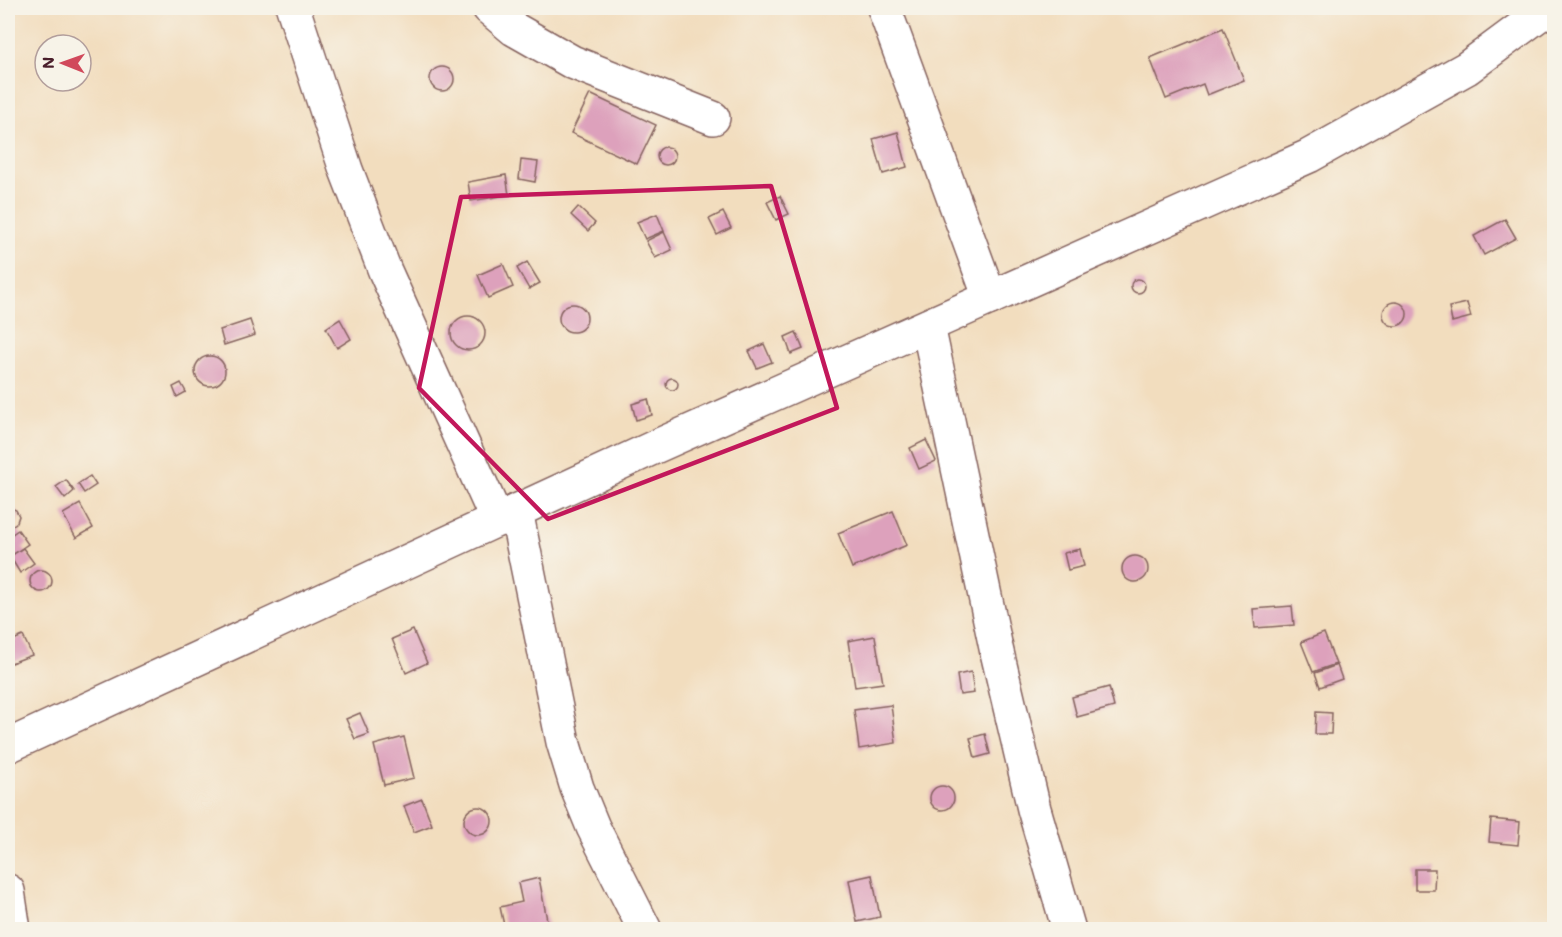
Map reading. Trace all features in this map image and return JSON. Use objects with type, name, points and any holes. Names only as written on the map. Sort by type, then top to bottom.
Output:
[{"type":"street","points":[[293,8],[346,170],[386,271],[506,515],[577,788],[593,827],[645,930]]},
{"type":"street","points":[[489,8],[514,29],[572,62],[713,118]]},
{"type":"street","points":[[884,8],[990,298]]},
{"type":"street","points":[[11,740],[657,446],[1309,156],[1467,68],[1548,8]]},
{"type":"street","points":[[1517,31],[1554,33]]},
{"type":"street","points":[[928,326],[1007,694],[1034,809],[1069,930]]},
{"type":"street","points":[[8,891],[14,930]]},
{"type":"highlighted area","points":[[771,186],[837,408],[548,519],[419,388],[461,197]]},
{"type":"building","points":[[1223,28],[1244,80],[1207,95],[1203,84],[1166,99],[1150,58]]},
{"type":"building","points":[[442,67],[451,70],[454,79],[451,88],[442,91],[433,88],[430,79],[433,70]]},
{"type":"building","points":[[590,94],[656,125],[637,164],[571,133]]},
{"type":"building","points":[[898,132],[907,167],[883,174],[873,139]]},
{"type":"building","points":[[666,147],[672,150],[675,156],[672,162],[666,165],[660,162],[657,156],[660,150]]},
{"type":"building","points":[[521,160],[538,162],[535,182],[519,179]]},
{"type":"building","points":[[506,175],[509,195],[471,201],[468,182]]},
{"type":"building","points":[[780,196],[789,214],[776,220],[767,202]]},
{"type":"building","points":[[578,207],[595,223],[588,231],[571,215]]},
{"type":"building","points":[[723,212],[731,228],[717,235],[709,219]]},
{"type":"building","points":[[657,214],[664,231],[645,239],[637,222]]},
{"type":"building","points":[[1505,219],[1516,238],[1484,255],[1474,236]]},
{"type":"building","points":[[664,232],[672,250],[655,258],[646,241]]},
{"type":"building","points":[[527,262],[540,283],[529,289],[517,268]]},
{"type":"building","points":[[503,264],[513,287],[488,298],[478,275]]},
{"type":"building","points":[[1135,279],[1141,279],[1145,286],[1141,293],[1135,293],[1131,289],[1131,283]]},
{"type":"building","points":[[1395,302],[1403,306],[1407,314],[1403,322],[1395,326],[1387,322],[1383,314],[1387,306]]},
{"type":"building","points":[[1467,303],[1471,317],[1452,322],[1449,307]]},
{"type":"building","points":[[573,304],[583,308],[587,318],[583,328],[573,332],[563,328],[559,318],[563,308]]},
{"type":"building","points":[[468,316],[480,321],[485,333],[480,345],[468,350],[456,345],[451,333],[456,321]]},
{"type":"building","points":[[340,319],[351,339],[337,348],[326,328]]},
{"type":"building","points":[[250,320],[255,335],[224,345],[220,330]]},
{"type":"building","points":[[796,332],[803,349],[791,354],[785,337]]},
{"type":"building","points":[[764,344],[772,362],[757,368],[749,351]]},
{"type":"building","points":[[210,356],[220,361],[225,371],[220,381],[210,386],[200,381],[195,371],[200,361]]},
{"type":"building","points":[[674,378],[678,384],[674,390],[670,390],[666,382]]},
{"type":"building","points":[[181,383],[186,392],[177,397],[173,387]]},
{"type":"building","points":[[648,399],[652,415],[636,420],[632,404]]},
{"type":"building","points":[[926,440],[936,461],[919,469],[910,448]]},
{"type":"building","points":[[90,476],[96,485],[84,493],[78,484]]},
{"type":"building","points":[[66,480],[74,491],[65,499],[56,487]]},
{"type":"building","points":[[80,504],[93,528],[76,538],[63,514]]},
{"type":"building","points":[[8,507],[16,510],[19,516],[17,522],[8,527]]},
{"type":"building","points":[[893,511],[907,545],[852,568],[838,533]]},
{"type":"building","points":[[18,530],[28,544],[12,555],[23,548],[34,563],[20,573],[8,553],[8,537]]},
{"type":"building","points":[[1080,549],[1084,566],[1068,570],[1064,553]]},
{"type":"building","points":[[1135,556],[1144,560],[1148,569],[1144,578],[1135,582],[1126,578],[1122,569],[1126,560]]},
{"type":"building","points":[[41,570],[49,573],[52,581],[49,589],[41,592],[33,589],[30,581],[33,573]]},
{"type":"building","points":[[1292,606],[1294,625],[1255,628],[1253,609]]},
{"type":"building","points":[[413,630],[427,663],[406,673],[392,639]]},
{"type":"building","points":[[1324,633],[1336,664],[1313,672],[1301,642]]},
{"type":"building","points":[[23,636],[32,655],[11,663],[8,642]]},
{"type":"building","points":[[875,636],[883,683],[855,687],[848,641]]},
{"type":"building","points":[[1337,665],[1342,679],[1320,687],[1315,673]]},
{"type":"building","points":[[971,672],[974,693],[960,695],[957,675]]},
{"type":"building","points":[[1109,687],[1114,707],[1077,717],[1072,697]]},
{"type":"building","points":[[891,705],[896,743],[859,749],[854,710]]},
{"type":"building","points":[[1316,712],[1332,713],[1331,734],[1315,734]]},
{"type":"building","points":[[360,713],[369,734],[355,739],[346,719]]},
{"type":"building","points":[[985,734],[990,754],[975,758],[970,738]]},
{"type":"building","points":[[404,737],[414,778],[384,785],[374,745]]},
{"type":"building","points":[[942,786],[951,789],[954,798],[951,807],[942,810],[933,807],[930,798],[933,789]]},
{"type":"building","points":[[422,799],[432,825],[414,832],[404,806]]},
{"type":"building","points":[[478,807],[488,811],[492,821],[488,831],[478,835],[468,831],[464,821],[468,811]]},
{"type":"building","points":[[1491,819],[1520,822],[1518,845],[1489,842]]},
{"type":"building","points":[[1415,869],[1435,869],[1434,890],[1415,890]]},
{"type":"building","points":[[872,875],[880,917],[857,922],[849,880]]},
{"type":"building","points":[[539,878],[548,925],[528,930],[505,930],[500,907],[522,902],[518,883]]}]
